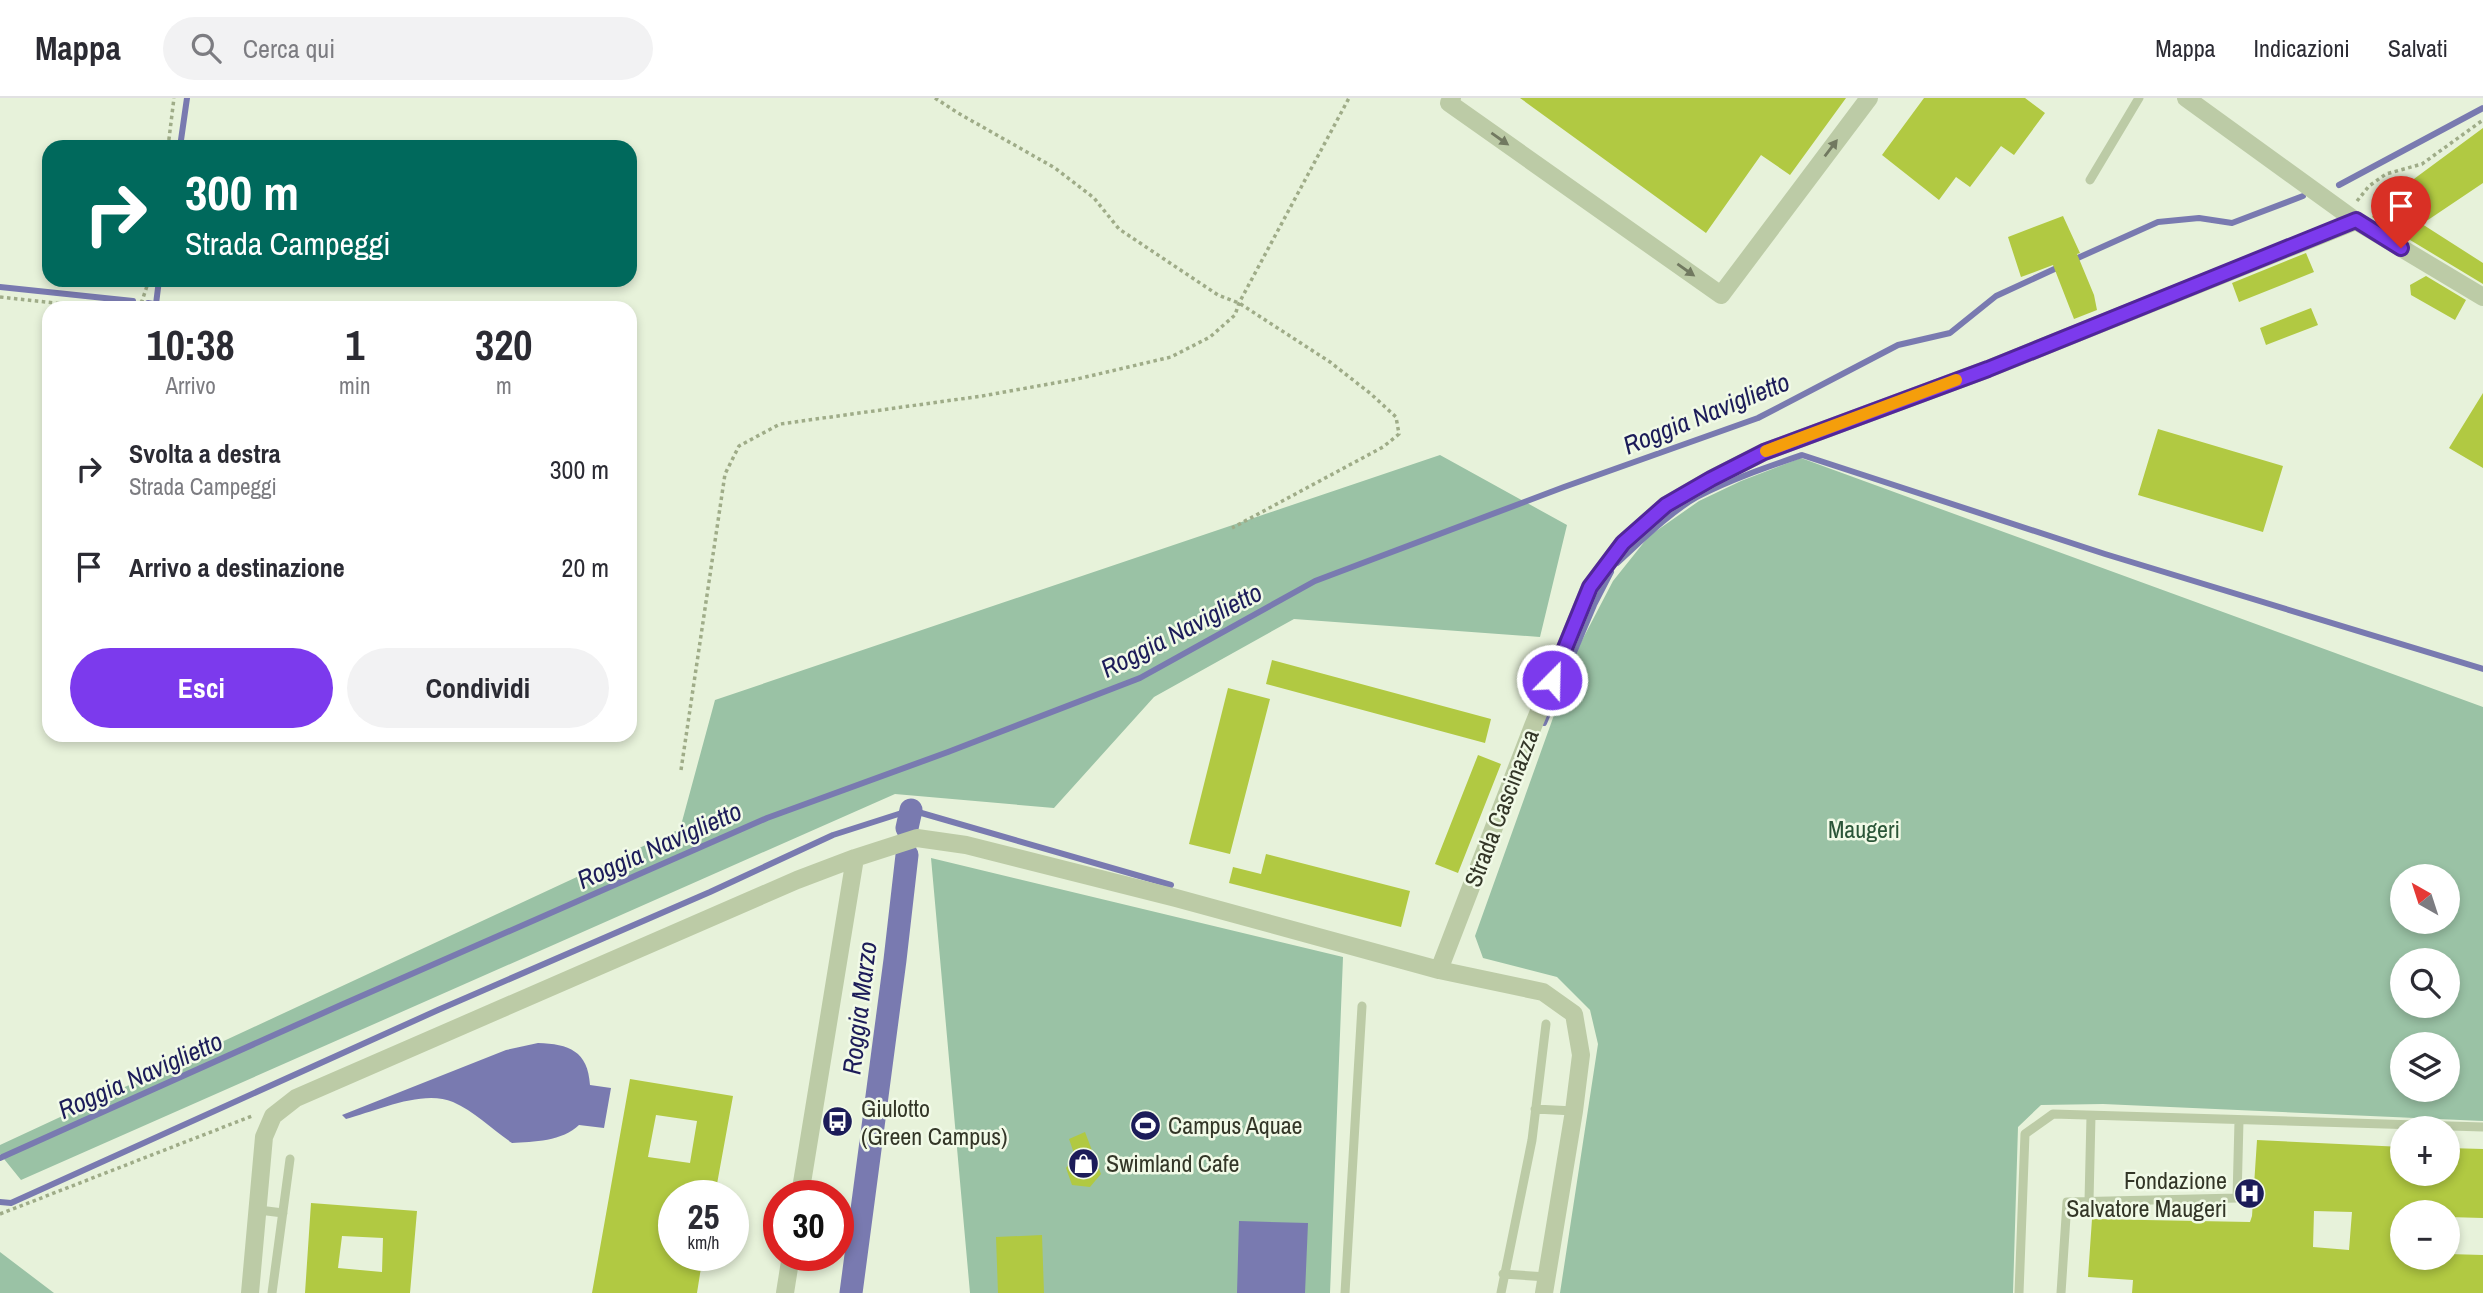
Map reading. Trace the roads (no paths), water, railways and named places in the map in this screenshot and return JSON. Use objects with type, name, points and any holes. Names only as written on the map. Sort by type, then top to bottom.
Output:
[{"type":"street","points":[[1452,98],[1449,103],[1721,295],[1869,98]]},
{"type":"street","points":[[2186,98],[2356,220],[2483,297]]},
{"type":"street","name":"Strada Cascinazza","points":[[1438,970],[1590,587],[1623,543],[1666,505],[1764,452],[1988,369],[2356,220]]},
{"type":"street","points":[[250,1293],[264,1137],[273,1116],[296,1098],[797,880],[917,838],[966,845],[1176,898],[1438,970],[1543,992],[1574,1014],[1581,1055],[1545,1285]]},
{"type":"street","points":[[802,1180],[855,858]]},
{"type":"street","points":[[785,1293],[788,1271]]},
{"type":"lane","points":[[2090,180],[2139,98]]},
{"type":"lane","points":[[1345,1293],[1362,1006]]},
{"type":"lane","points":[[1501,1293],[1532,1140],[1546,1024]]},
{"type":"lane","points":[[1535,1109],[1574,1111]]},
{"type":"lane","points":[[2020,1293],[2025,1134],[2053,1114],[2483,1127]]},
{"type":"lane","points":[[2088,1201],[2091,1116]]},
{"type":"lane","points":[[2061,1293],[2067,1202],[2237,1198],[2239,1121]]},
{"type":"lane","points":[[272,1293],[290,1159]]},
{"type":"lane","points":[[258,1210],[283,1213]]},
{"type":"lane","points":[[1503,1274],[1545,1285]]},
{"type":"water","points":[[538,1043],[559,1045],[575,1052],[585,1064],[590,1085],[611,1088],[604,1128],[579,1125],[556,1137],[512,1143],[468,1110],[453,1102],[428,1098],[400,1103],[346,1119],[342,1115],[506,1050]]},
{"type":"water","points":[[1239,1221],[1308,1223],[1305,1293],[1237,1293]]},
{"type":"waterway","points":[[181,140],[187,98]]},
{"type":"waterway","name":"Roggia Naviglietto","points":[[2339,185],[2483,108]]},
{"type":"waterway","name":"Roggia Naviglietto","points":[[2071,261],[2158,222],[2199,218],[2232,223],[2303,196]]},
{"type":"waterway","name":"Roggia Naviglietto","points":[[0,1158],[767,818],[1140,678],[1315,581],[1564,487],[1758,418],[1898,345],[1950,333],[1996,296],[2061,266]]},
{"type":"waterway","points":[[0,287],[133,301]]},
{"type":"waterway","points":[[156,301],[158,287]]},
{"type":"waterway","points":[[1617,563],[1666,519],[1697,497],[1735,479],[1802,455],[2105,554],[2483,669]]},
{"type":"waterway","points":[[1544,723],[1594,605],[1611,572]]},
{"type":"waterway","points":[[0,1202],[11,1203],[833,835],[911,810],[1171,885]]},
{"type":"waterway","name":"Roggia Marzo","points":[[907,828],[911,810]]},
{"type":"waterway","name":"Roggia Marzo","points":[[851,1293],[907,855]]},
{"type":"place","name":"Giulotto (Green Campus)","points":[[838,1122]]},
{"type":"place","name":"Campus Aquae","points":[[1145,1125]]},
{"type":"place","name":"Swimland Cafe","points":[[1083,1163]]},
{"type":"place","name":"Fondazione Salvatore Maugeri","points":[[2250,1194]]},
{"type":"park label","name":"Maugeri","points":[[1864,829]]}]
